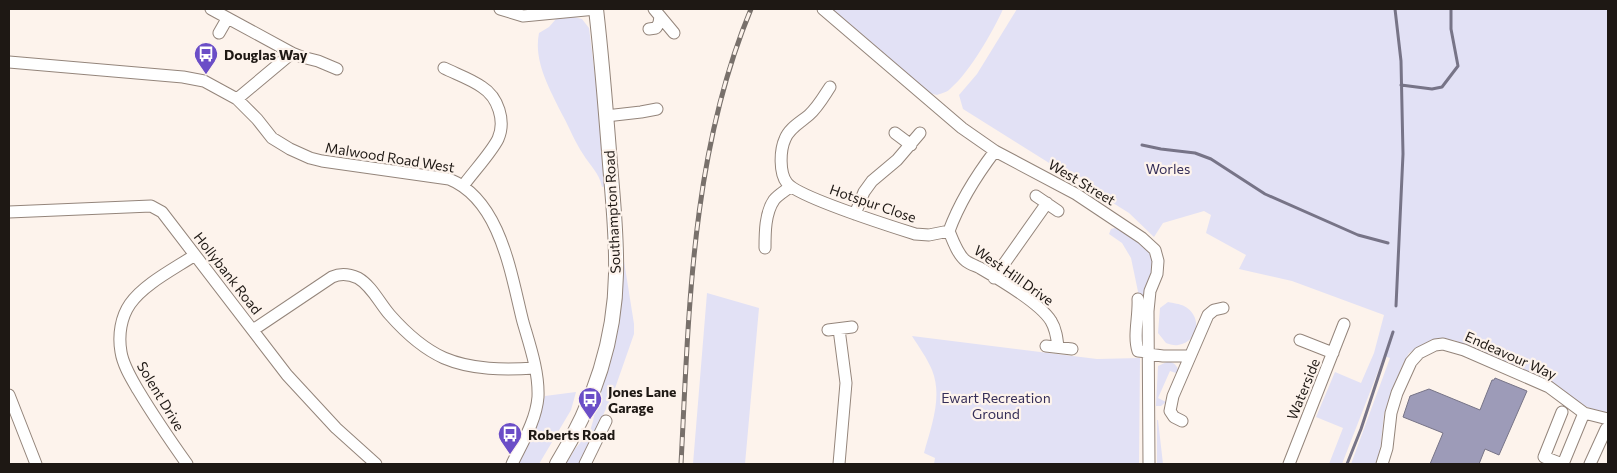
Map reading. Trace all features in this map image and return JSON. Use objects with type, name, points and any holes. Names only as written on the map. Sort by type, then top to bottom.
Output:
[{"type":"street","points":[[211,9],[292,53],[327,58],[337,69]]},
{"type":"street","points":[[500,9],[518,15],[534,12],[596,9]]},
{"type":"street","name":"Southampton Road","points":[[557,464],[583,417],[593,393],[605,351],[614,302],[616,252],[596,9]]},
{"type":"street","name":"West Street","points":[[823,9],[962,128],[995,151],[1076,194],[1142,238],[1155,250],[1158,261],[1157,274],[1150,291],[1148,311],[1150,464]]},
{"type":"street","points":[[649,29],[656,28],[660,23],[657,12]]},
{"type":"street","points":[[657,12],[674,33]]},
{"type":"street","points":[[219,34],[227,18]]},
{"type":"street","points":[[238,99],[292,53]]},
{"type":"street","name":"Malwood Road West","points":[[9,62],[195,79],[213,85],[238,99],[258,119],[272,138],[310,158],[444,178],[463,186],[483,207],[500,239],[511,273],[535,368],[538,395],[536,408],[528,431],[512,464]]},
{"type":"street","points":[[444,68],[482,87],[497,102],[500,113],[498,138],[463,186]]},
{"type":"street","points":[[765,248],[767,218],[774,200],[790,187],[782,175],[783,144],[786,136],[810,114],[830,87]]},
{"type":"street","points":[[606,116],[657,109]]},
{"type":"street","points":[[895,133],[911,145]]},
{"type":"street","points":[[855,214],[864,192],[872,181],[897,160],[920,133]]},
{"type":"street","points":[[949,231],[970,187],[995,151]]},
{"type":"street","name":"Hotspur Close","points":[[790,187],[855,214],[915,234],[929,235],[949,231]]},
{"type":"street","points":[[1036,196],[1058,211]]},
{"type":"street","points":[[994,278],[1047,203]]},
{"type":"street","name":"Hollybank Road","points":[[9,212],[151,206],[162,212],[287,375],[325,417],[376,464]]},
{"type":"street","name":"West Hill Drive","points":[[949,231],[960,255],[966,261],[1043,311],[1053,324],[1058,347]]},
{"type":"street","name":"Solent Drive","points":[[186,464],[155,419],[124,363],[120,351],[120,335],[122,320],[129,305],[137,296],[195,255]]},
{"type":"street","points":[[253,330],[332,277],[346,274],[363,282],[405,330],[428,349],[444,358],[498,370],[535,368]]},
{"type":"street","points":[[1138,299],[1139,311],[1136,344],[1138,351],[1163,356],[1190,356]]},
{"type":"street","points":[[1182,422],[1170,411],[1170,404],[1208,315],[1214,310],[1223,308]]},
{"type":"street","name":"Waterside","points":[[1289,464],[1344,324]]},
{"type":"street","points":[[839,464],[846,383],[834,329],[852,327]]},
{"type":"street","points":[[1300,340],[1333,353]]},
{"type":"street","name":"Endeavour Way","points":[[1382,464],[1387,448],[1391,413],[1397,393],[1411,362],[1419,353],[1435,345],[1443,344],[1464,350],[1549,387],[1584,414],[1607,424],[1590,464]]},
{"type":"street","points":[[1046,346],[1072,349]]},
{"type":"street","points":[[9,395],[36,464]]},
{"type":"street","points":[[1562,412],[1544,457],[1562,464],[1584,414]]},
{"type":"street","points":[[585,464],[606,421]]},
{"type":"green space","points":[[832,9],[1003,9],[994,28],[973,62],[950,89],[937,95],[929,93]]},
{"type":"green space","name":"Worles","points":[[1017,9],[1608,9],[1608,413],[1599,412],[1578,403],[1561,388],[1454,340],[1433,339],[1409,353],[1404,362],[1384,414],[1380,451],[1375,464],[1351,464],[1390,358],[1384,356],[1342,464],[1329,464],[1343,428],[1316,417],[1335,372],[1361,383],[1374,353],[1384,315],[1292,281],[1239,269],[1246,255],[1206,233],[1211,215],[1204,211],[1163,223],[1154,237],[1129,213],[963,109],[959,95],[977,74]]},
{"type":"green space","points":[[574,17],[582,19],[589,28],[600,114],[606,186],[602,187],[599,177],[577,145],[553,97],[544,76],[539,55],[539,33],[549,27],[556,19]]},
{"type":"green space","points":[[1118,227],[1141,243],[1151,255],[1154,269],[1153,277],[1144,306],[1141,306],[1131,258],[1122,243],[1109,234],[1111,229]]},
{"type":"green space","points":[[624,261],[634,334],[613,394],[580,464],[566,464],[575,449],[590,431],[593,421],[597,400],[611,356]]},
{"type":"green space","points":[[707,293],[759,308],[745,464],[693,464]]},
{"type":"green space","points":[[1168,302],[1184,306],[1194,316],[1196,328],[1194,334],[1185,343],[1172,345],[1166,343],[1158,333],[1160,308]]},
{"type":"green space","name":"Ewart Recreation Ground","points":[[912,336],[1097,359],[1140,358],[1139,464],[934,464],[935,458],[924,453],[935,412],[935,380],[928,361]]},
{"type":"green space","points":[[1169,361],[1176,366],[1179,374],[1170,371],[1158,398],[1166,402],[1161,406],[1156,406],[1158,366]]},
{"type":"green space","points":[[576,392],[571,410],[539,464],[518,464],[538,422],[545,396]]},
{"type":"green space","points":[[1158,420],[1163,464],[1157,464]]},
{"type":"shaded area","points":[[1495,378],[1527,391],[1499,455],[1485,449],[1479,464],[1430,464],[1443,433],[1403,417],[1410,396],[1429,389],[1480,410],[1492,380]]},
{"type":"waterway","points":[[1395,9],[1401,61],[1403,154],[1396,306]]},
{"type":"waterway","points":[[1401,85],[1432,89],[1442,87],[1458,66],[1451,29],[1451,9]]},
{"type":"waterway","points":[[1142,145],[1195,153],[1211,159],[1265,194],[1358,235],[1388,243]]},
{"type":"waterway","points":[[1347,464],[1361,429],[1393,332]]},
{"type":"railway","points":[[681,464],[696,233],[716,119],[731,64],[751,9]]},
{"type":"place","name":"Douglas Way","points":[[206,75]]},
{"type":"place","name":"Jones Lane Garage","points":[[590,420]]},
{"type":"place","name":"Roberts Road","points":[[510,455]]}]
